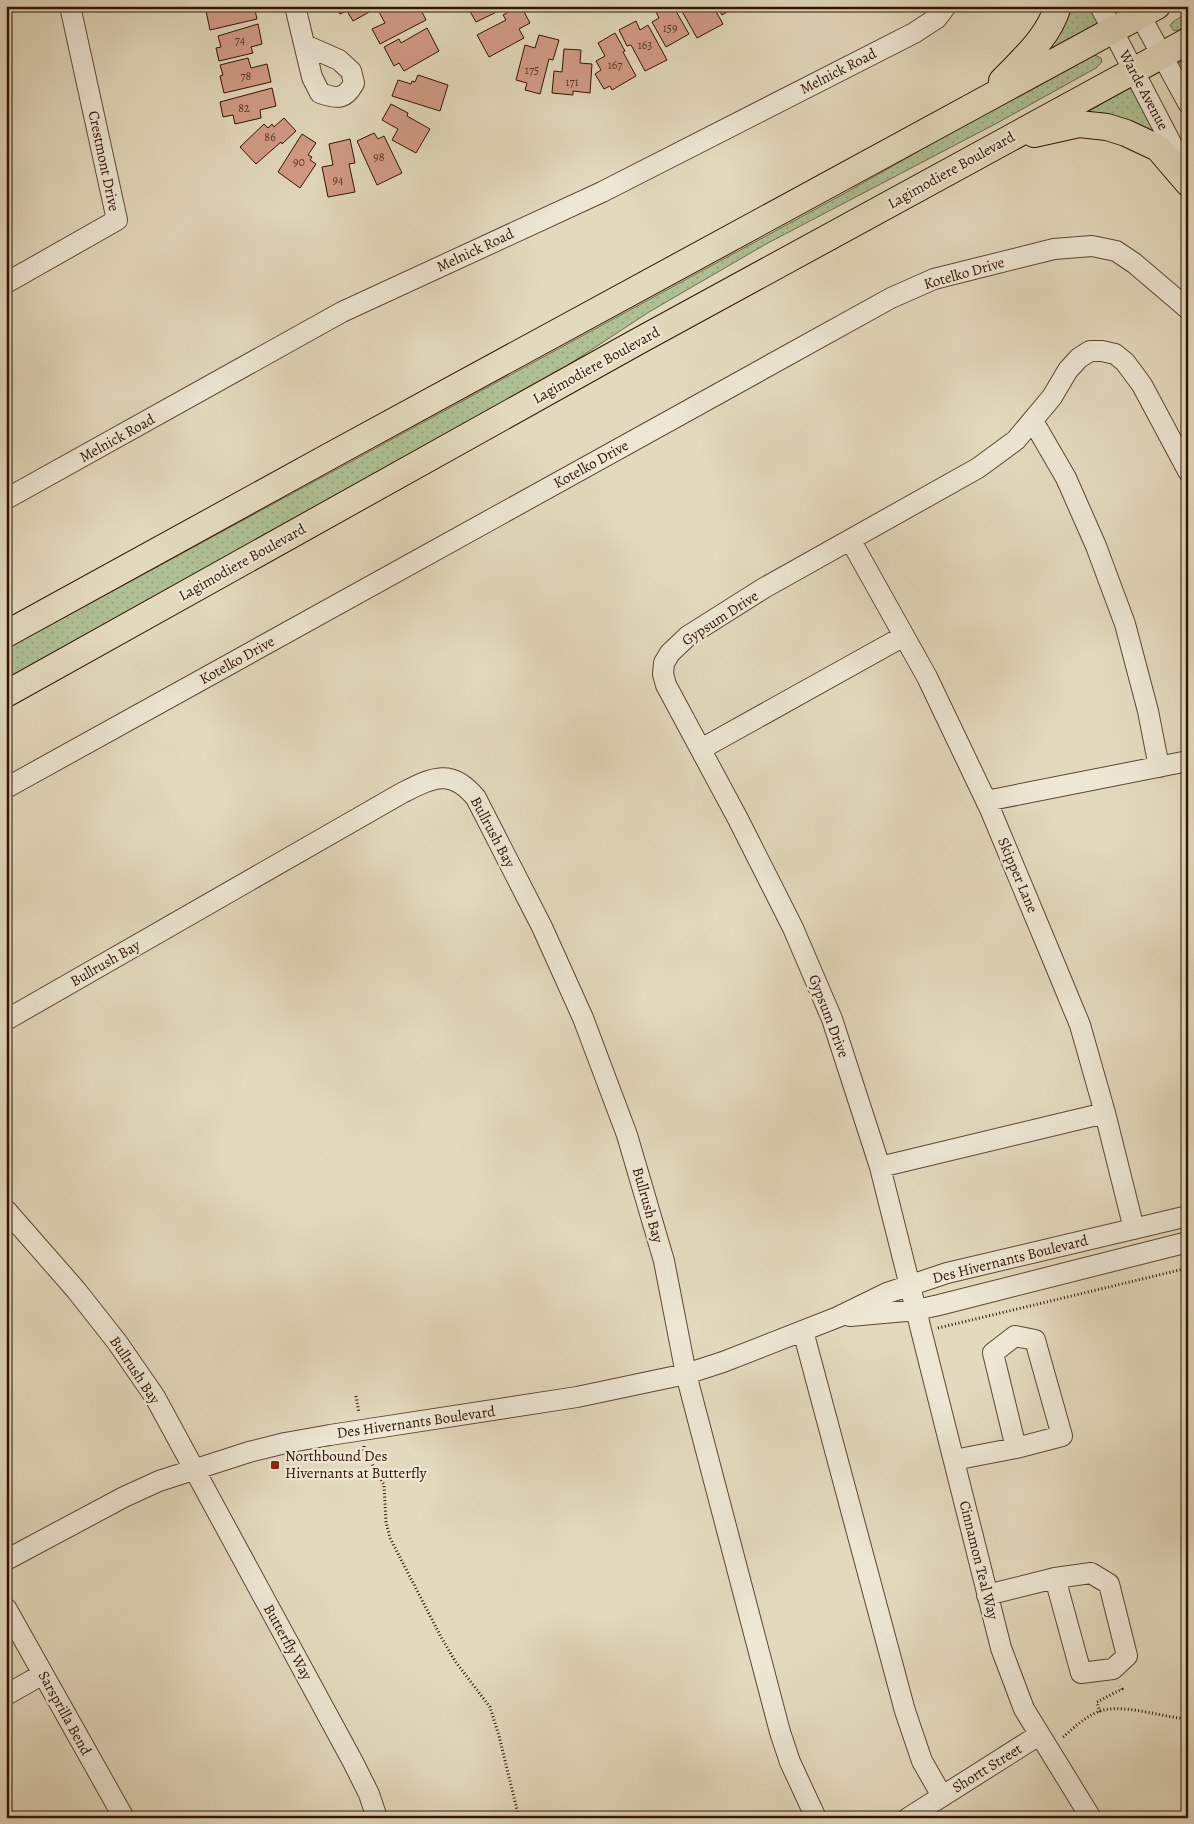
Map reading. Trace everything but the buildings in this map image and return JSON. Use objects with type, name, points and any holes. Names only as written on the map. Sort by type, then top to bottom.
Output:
[{"type":"main road","points":[[984,100],[1041,41],[1054,19],[1058,6]]},
{"type":"main road","points":[[6,634],[1113,30],[1144,9]]},
{"type":"main road","name":"Lagimodiere Boulevard","points":[[6,694],[635,343],[1188,41]]},
{"type":"main road","points":[[995,145],[1079,124],[1107,127],[1126,133],[1158,148],[1188,183]]},
{"type":"street","name":"Crestmont Drive","points":[[6,283],[117,220],[70,6]]},
{"type":"street","points":[[295,6],[305,45]]},
{"type":"street","name":"Melnick Road","points":[[6,499],[342,312],[602,192],[914,32],[937,18],[946,6]]},
{"type":"street","name":"Warde Avenue","points":[[1100,6],[1188,174]]},
{"type":"street","name":"Warde Avenue","points":[[1144,9],[1162,55],[1188,103]]},
{"type":"street","name":"Kotelko Drive","points":[[6,788],[891,298],[934,279],[1054,249],[1092,246],[1116,251],[1134,263],[1188,309]]},
{"type":"street","name":"Gypsum Drive","points":[[910,1285],[880,1167],[832,1019],[797,937],[738,819],[666,685],[663,674],[664,663],[670,653],[688,636],[764,588],[851,541],[978,468],[1016,440],[1052,397],[1068,370],[1080,358],[1090,352],[1102,351],[1115,354],[1125,362],[1142,385],[1188,471]]},
{"type":"street","points":[[1033,421],[1066,478],[1096,546],[1125,624],[1148,711],[1158,767]]},
{"type":"street","name":"Skipper Lane","points":[[851,541],[927,677],[986,801],[1080,1025],[1105,1113],[1134,1229]]},
{"type":"street","points":[[701,749],[904,636]]},
{"type":"street","points":[[986,801],[1188,762]]},
{"type":"street","name":"Bullrush Bay","points":[[6,1020],[423,783],[438,778],[453,779],[467,786],[476,798],[542,927],[584,1018],[627,1135],[664,1261],[686,1374]]},
{"type":"street","points":[[880,1167],[1105,1113]]},
{"type":"street","name":"Bullrush Bay","points":[[6,1210],[76,1290],[117,1342],[155,1397],[194,1470]]},
{"type":"street","name":"Des Hivernants Boulevard","points":[[6,1560],[124,1497],[159,1481],[285,1443],[578,1397],[686,1374],[838,1317],[886,1293],[910,1285],[972,1267],[1188,1216]]},
{"type":"street","name":"Des Hivernants Boulevard","points":[[838,1317],[917,1310],[1188,1242]]},
{"type":"street","name":"Cinnamon Teal Way","points":[[910,1285],[987,1595],[1013,1684],[1024,1709],[1091,1818]]},
{"type":"street","points":[[803,1330],[904,1711],[922,1761],[942,1796]]},
{"type":"street","points":[[954,1460],[1016,1448],[1062,1436],[1035,1340],[1015,1336],[993,1353],[1016,1448]]},
{"type":"street","points":[[686,1374],[780,1732],[790,1762],[816,1818]]},
{"type":"street","name":"Butterfly Way","points":[[194,1470],[353,1762],[368,1794],[376,1818]]},
{"type":"street","points":[[987,1595],[1055,1578],[1091,1573],[1109,1584],[1127,1656],[1113,1670],[1081,1673],[1055,1578]]},
{"type":"street","name":"Sarsprilla Bend","points":[[6,1608],[124,1818]]},
{"type":"street","points":[[6,1695],[43,1674]]},
{"type":"street","name":"Shortt Street","points":[[908,1818],[942,1796],[1044,1742]]},
{"type":"path","points":[[922,1331],[1188,1268]]},
{"type":"path","points":[[362,1430],[364,1450],[384,1485],[386,1522],[390,1538],[445,1645],[490,1707],[519,1818]]},
{"type":"path","points":[[1100,1712],[1097,1702],[1122,1689],[1119,1683]]},
{"type":"path","points":[[1044,1742],[1088,1717],[1108,1709],[1140,1711],[1188,1720]]},
{"type":"green space","points":[[1067,6],[1089,6],[1099,21],[1098,24],[1045,52]]},
{"type":"green space","points":[[1188,13],[1188,28],[1174,31],[1170,25]]},
{"type":"green space","points":[[1095,55],[1101,58],[1102,62],[1096,68],[999,122],[766,244],[649,312],[565,367],[6,679],[6,649],[847,192],[1014,97]]},
{"type":"green space","points":[[1188,57],[1188,85],[1176,65]]},
{"type":"green space","points":[[1128,88],[1132,89],[1160,141],[1086,113]]},
{"type":"place","name":"Northbound Des Hivernants at Butterfly","points":[[275,1465]]}]
